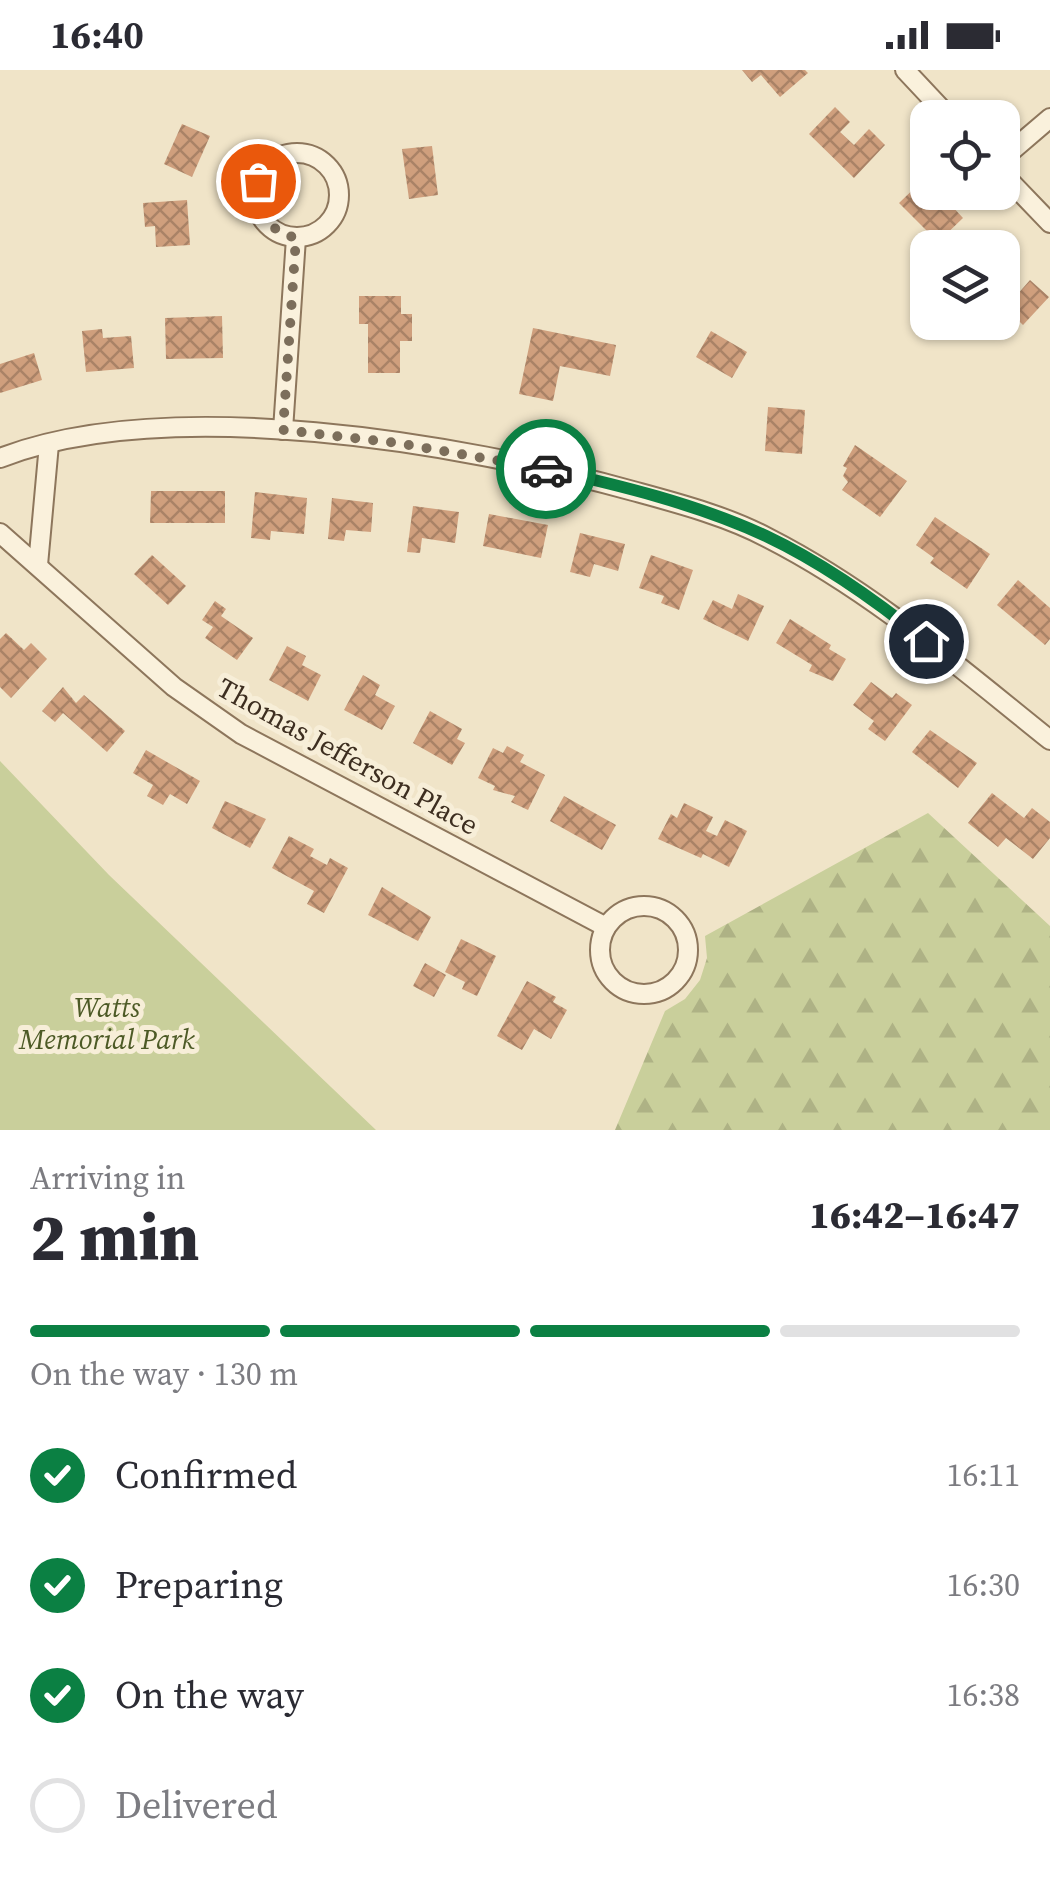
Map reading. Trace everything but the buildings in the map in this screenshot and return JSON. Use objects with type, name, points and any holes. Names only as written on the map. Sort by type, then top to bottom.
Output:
[{"type":"street","points":[[905,70],[933,100]]},
{"type":"street","points":[[1020,144],[1050,118]]},
{"type":"street","points":[[301,153],[326,164],[339,188],[338,202],[325,226],[296,238],[274,230],[264,220],[256,194],[265,168],[275,159],[301,153]]},
{"type":"street","points":[[1020,192],[1050,223]]},
{"type":"street","points":[[283,430],[296,238]]},
{"type":"street","points":[[0,458],[110,432],[174,428],[283,430],[432,448],[589,478],[766,536],[896,616],[1050,740]]},
{"type":"street","points":[[38,565],[49,444]]},
{"type":"street","name":"Thomas Jefferson Place","points":[[0,534],[174,688],[241,734],[606,927]]},
{"type":"street","points":[[642,906],[669,913],[686,936],[686,964],[680,977],[656,993],[641,995],[614,983],[600,956],[600,941],[606,927],[615,916],[642,906]]},
{"type":"green space","name":"Watts Memorial Park","points":[[0,761],[109,875],[376,1130],[0,1130]]},
{"type":"green space","points":[[928,813],[1050,926],[1050,1130],[615,1130],[665,1011],[685,999],[700,980],[707,958],[705,936]]},
{"type":"way so far","points":[[258,181],[258,208],[264,220],[274,230],[296,238],[283,430],[397,443],[546,469]]},
{"type":"route","points":[[546,469],[668,501],[766,536],[896,616],[926,641]]}]
